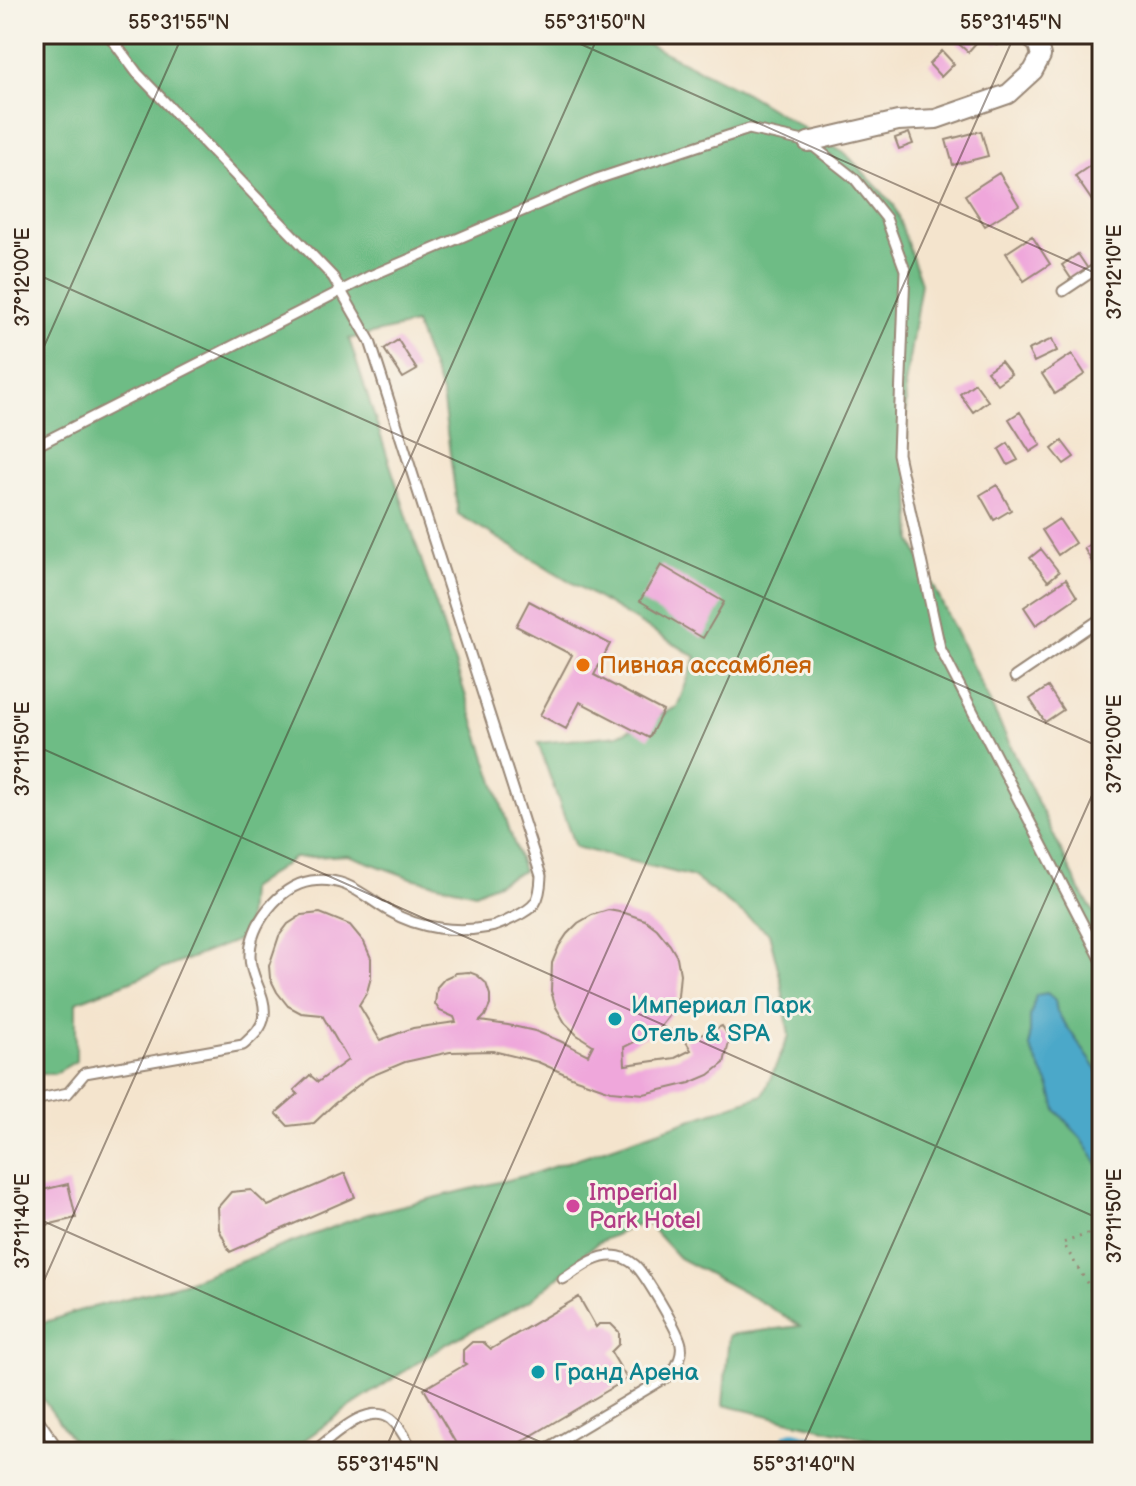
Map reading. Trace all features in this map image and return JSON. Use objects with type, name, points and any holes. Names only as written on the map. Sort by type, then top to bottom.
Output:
[{"type":"street","points":[[808,142],[898,121],[936,119],[1008,94],[1033,71],[1041,56],[1038,44],[1025,34]]},
{"type":"lane","points":[[34,1100],[68,1093],[85,1073],[243,1045],[264,1020],[265,1004],[250,957],[253,936],[265,911],[283,894],[310,881],[340,882],[360,890],[390,912],[417,924],[455,930],[493,927],[532,909],[540,893],[541,876],[370,341],[333,277],[137,73],[108,34]]},
{"type":"lane","points":[[34,447],[368,277],[597,179],[749,129],[808,142],[855,179],[886,218],[905,270],[898,454],[940,648],[1102,961]]},
{"type":"lane","points":[[1063,291],[1102,265]]},
{"type":"lane","points":[[1015,677],[1102,618]]},
{"type":"lane","points":[[541,1452],[672,1374],[679,1362],[682,1346],[678,1332],[637,1266],[624,1257],[610,1255],[596,1258],[563,1279]]},
{"type":"lane","points":[[34,1413],[60,1452]]},
{"type":"lane","points":[[313,1452],[370,1413],[390,1418],[413,1452]]},
{"type":"path","points":[[1102,1234],[1098,1230],[1063,1243],[1102,1308]]},
{"type":"green space","points":[[34,34],[628,34],[746,93],[847,155],[894,205],[921,283],[905,385],[912,541],[1080,890],[1102,925],[1102,1452],[909,1452],[898,1446],[723,1405],[729,1335],[800,1326],[679,1258],[645,1221],[597,1243],[531,1300],[446,1344],[288,1452],[81,1452],[34,1387],[34,1326],[181,1284],[368,1214],[532,1174],[763,1095],[789,1036],[781,980],[769,933],[693,877],[575,847],[538,743],[618,735],[677,707],[696,657],[458,514],[442,394],[415,324],[349,339],[523,871],[475,893],[411,878],[348,855],[294,858],[249,889],[246,937],[76,1002],[76,1061],[54,1074],[34,1074]]},
{"type":"water","points":[[1047,993],[1055,1000],[1057,1012],[1102,1077],[1102,1170],[1081,1138],[1056,1110],[1050,1087],[1030,1048],[1030,1017],[1036,995]]},
{"type":"building","points":[[953,34],[984,34],[968,52],[951,37]]},
{"type":"building","points":[[994,34],[1008,34],[997,45],[990,38]]},
{"type":"building","points":[[942,51],[954,64],[941,77],[929,64]]},
{"type":"building","points":[[981,131],[988,156],[953,165],[946,140]]},
{"type":"building","points":[[909,133],[913,144],[899,149],[895,138]]},
{"type":"building","points":[[1100,159],[1102,200],[1095,205],[1075,176]]},
{"type":"building","points":[[999,173],[1019,205],[985,226],[965,195]]},
{"type":"building","points":[[1032,236],[1050,264],[1024,281],[1006,253]]},
{"type":"building","points":[[1078,254],[1088,269],[1072,280],[1062,265]]},
{"type":"building","points":[[1052,339],[1057,351],[1034,362],[1028,350]]},
{"type":"building","points":[[398,340],[417,370],[403,378],[384,349]]},
{"type":"building","points":[[1072,354],[1085,374],[1055,394],[1042,374]]},
{"type":"building","points":[[1001,361],[1011,374],[997,384],[987,371]]},
{"type":"building","points":[[975,383],[988,401],[973,412],[960,394]]},
{"type":"building","points":[[1020,412],[1041,445],[1030,452],[1009,419]]},
{"type":"building","points":[[1062,441],[1074,457],[1064,464],[1052,449]]},
{"type":"building","points":[[1008,443],[1018,460],[1008,465],[999,449]]},
{"type":"building","points":[[997,485],[1011,510],[994,520],[980,495]]},
{"type":"building","points":[[1059,519],[1075,543],[1058,555],[1042,530]]},
{"type":"building","points":[[1102,537],[1102,579],[1084,548]]},
{"type":"building","points":[[1041,549],[1059,572],[1048,581],[1030,558]]},
{"type":"building","points":[[661,565],[724,602],[703,638],[640,601]]},
{"type":"building","points":[[1066,579],[1077,597],[1036,625],[1024,607]]},
{"type":"building","name":"Пивная ассамблея","points":[[529,601],[610,644],[594,675],[663,711],[649,738],[580,702],[566,729],[540,715],[572,655],[516,626]]},
{"type":"building","points":[[1048,687],[1063,710],[1045,722],[1030,699]]},
{"type":"building","name":"Империал Парк Отель & SPA","points":[[608,910],[645,920],[657,929],[677,957],[680,974],[678,996],[670,1015],[658,1030],[624,1047],[625,1065],[675,1058],[691,1050],[685,1040],[722,1026],[730,1038],[724,1063],[709,1075],[644,1094],[611,1091],[538,1062],[493,1051],[450,1052],[405,1062],[369,1077],[314,1123],[288,1126],[276,1113],[298,1094],[294,1090],[310,1075],[318,1082],[348,1060],[322,1015],[301,1013],[288,1006],[270,978],[269,966],[279,936],[288,924],[302,915],[320,913],[350,925],[364,942],[371,958],[371,977],[359,1005],[380,1040],[413,1028],[456,1022],[454,1017],[440,1011],[435,1004],[437,987],[445,978],[469,972],[486,983],[490,995],[490,1005],[480,1021],[535,1031],[588,1055],[593,1045],[565,1023],[556,1007],[551,991],[552,963],[559,946],[578,923]]},
{"type":"building","points":[[345,1173],[355,1197],[230,1252],[219,1229],[218,1207],[231,1192],[251,1190],[268,1206]]},
{"type":"building","points":[[68,1184],[76,1218],[34,1228],[34,1192]]},
{"type":"building","name":"Гранд Арена","points":[[579,1297],[596,1327],[611,1324],[619,1332],[619,1344],[611,1352],[627,1379],[504,1452],[461,1452],[424,1389],[466,1364],[463,1362],[463,1350],[472,1342],[483,1342],[491,1349]]},
{"type":"waterway","points":[[787,1452],[794,1446],[814,1452]]},
{"type":"place","name":"Пивная ассамблея","points":[[583,665]]},
{"type":"place","name":"Империал Парк Отель & SPA","points":[[615,1019]]},
{"type":"place","name":"Imperial Park Hotel","points":[[573,1206]]},
{"type":"place","name":"Гранд Арена","points":[[538,1372]]}]
